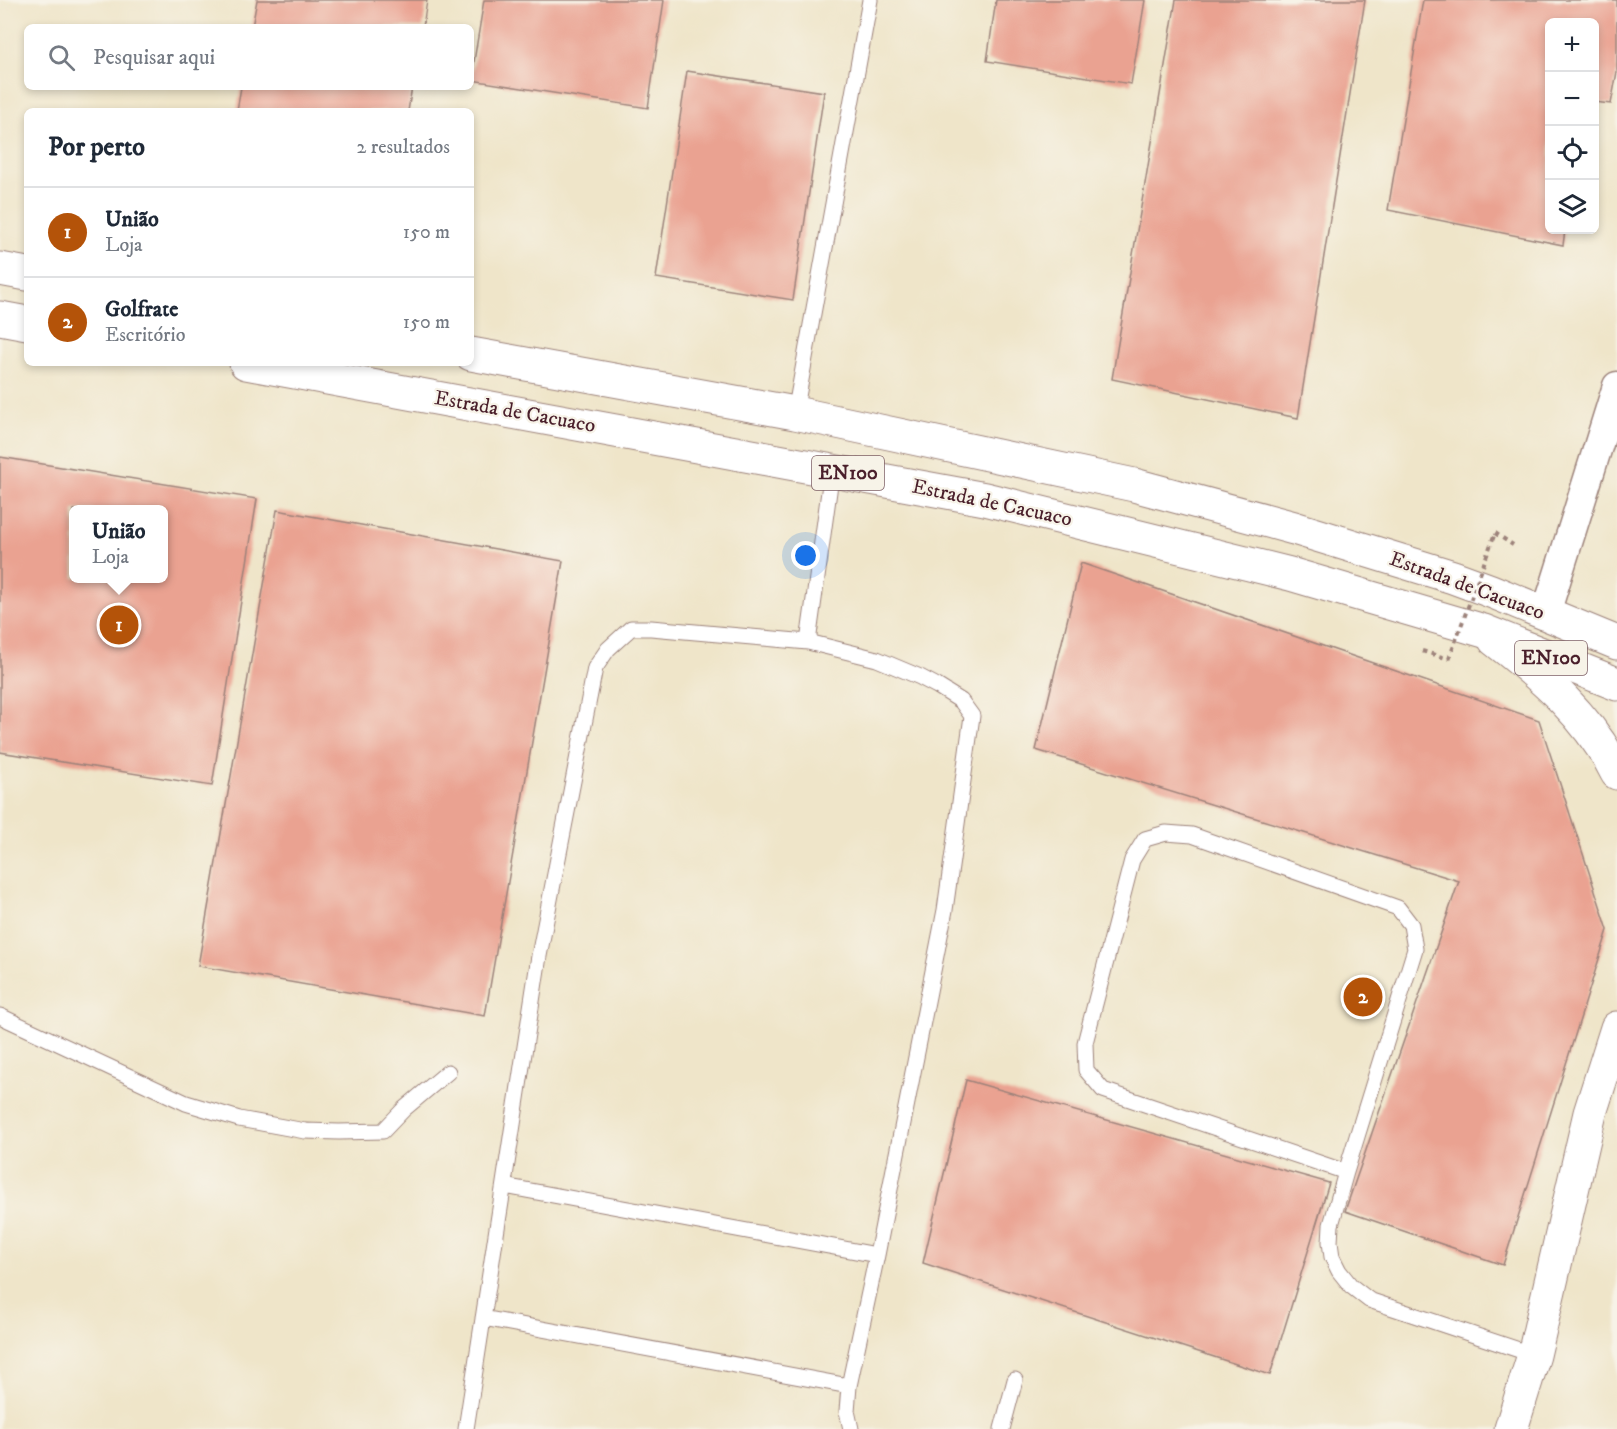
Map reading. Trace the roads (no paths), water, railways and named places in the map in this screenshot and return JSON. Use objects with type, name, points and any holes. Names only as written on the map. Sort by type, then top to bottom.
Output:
[{"type":"main road","points":[[0,269],[24,273]]},
{"type":"main road","points":[[0,318],[24,322]]},
{"type":"main road","name":"Estrada de Cacuaco","points":[[474,355],[795,413],[1134,485],[1271,522],[1453,577],[1617,643]]},
{"type":"main road","name":"Estrada de Cacuaco","points":[[262,366],[985,499],[1290,574],[1484,631],[1617,684]]},
{"type":"main road","points":[[1484,631],[1529,667],[1572,707],[1605,750],[1617,773]]},
{"type":"main road","points":[[1511,1429],[1534,1355],[1590,1113],[1617,1028]]},
{"type":"street","points":[[1546,614],[1617,386]]},
{"type":"lane","points":[[795,413],[870,0]]},
{"type":"lane","points":[[808,642],[832,470]]},
{"type":"lane","points":[[466,1429],[540,956],[595,668],[608,649],[632,628],[808,642],[878,659],[920,676],[961,701],[972,717],[945,910],[849,1386],[847,1411],[850,1429]]},
{"type":"lane","points":[[1346,1172],[1103,1090],[1086,1070],[1085,1043],[1132,860],[1145,839],[1166,833],[1192,836],[1398,908],[1411,925],[1415,949],[1331,1225],[1332,1257],[1350,1286],[1369,1300],[1534,1355]]},
{"type":"lane","points":[[0,1016],[186,1103],[239,1119],[305,1131],[383,1131],[404,1109],[448,1072]]},
{"type":"lane","points":[[504,1186],[877,1255]]},
{"type":"lane","points":[[483,1318],[849,1386]]},
{"type":"lane","points":[[1002,1429],[1016,1380]]},
{"type":"place","name":"União","points":[[119,625]]},
{"type":"place","name":"Golfrate","points":[[1363,997]]}]
